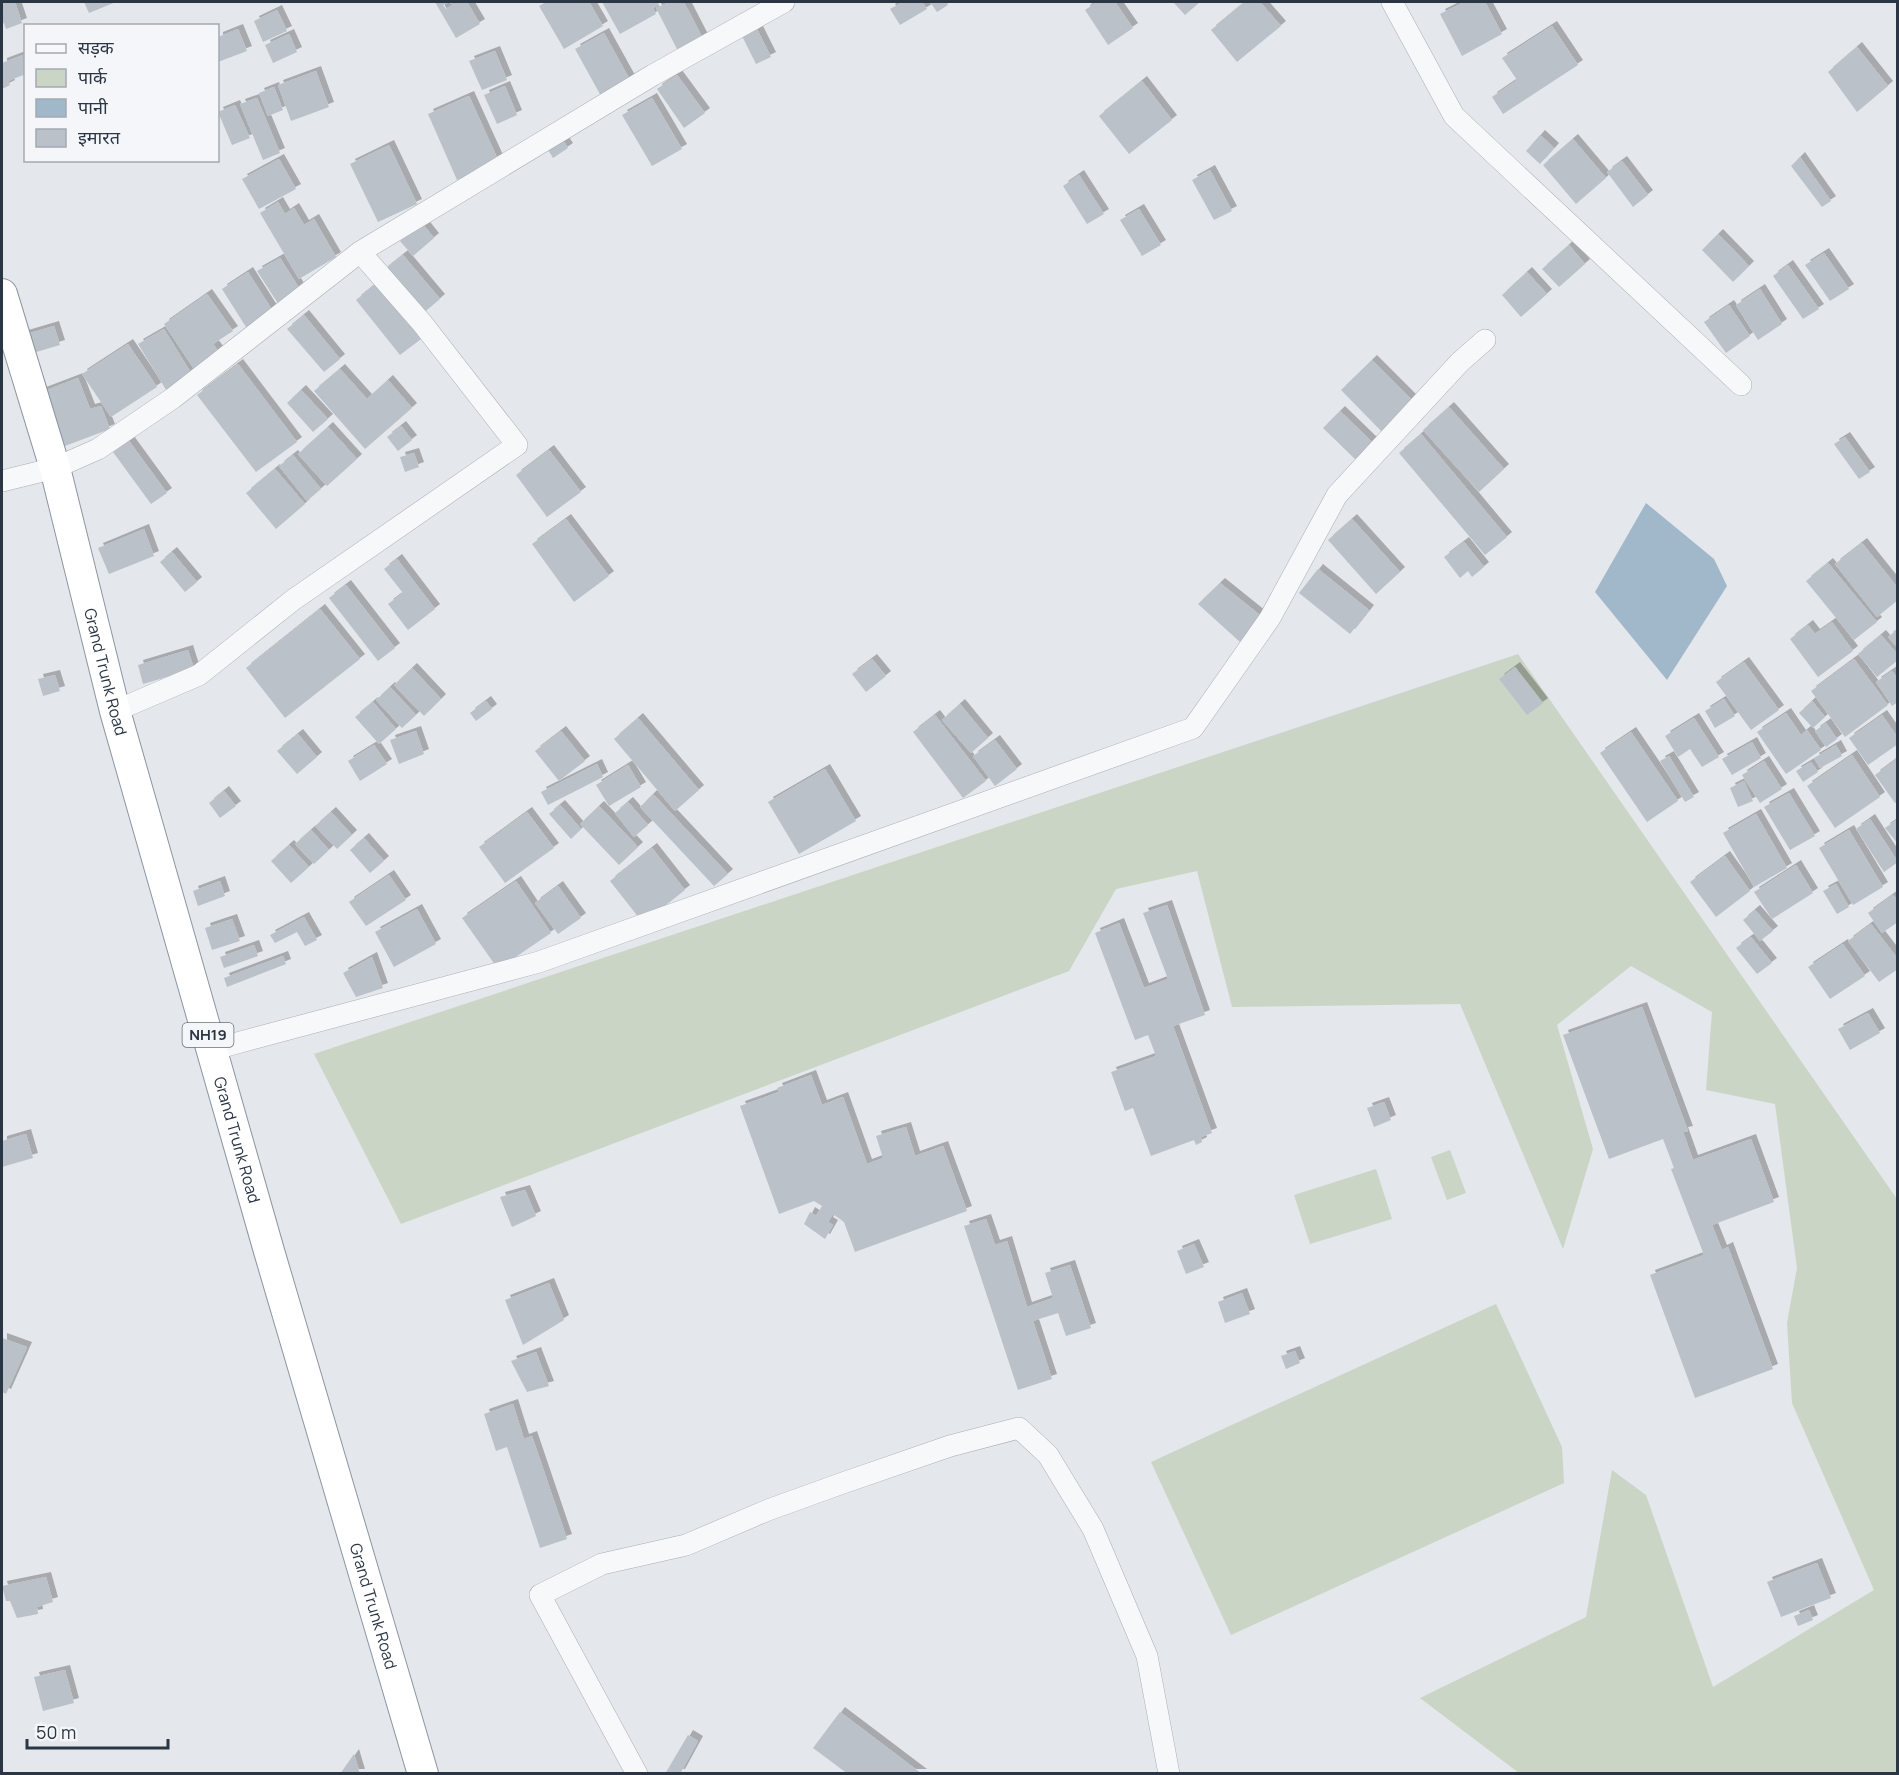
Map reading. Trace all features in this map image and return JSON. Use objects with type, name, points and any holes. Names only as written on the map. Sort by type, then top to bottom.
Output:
[{"type":"highway","name":"Grand Trunk Road","points":[[2,294],[55,468],[115,711],[212,1052],[423,1773]]},
{"type":"street","points":[[2,481],[55,468],[98,449],[173,398],[360,252],[653,75],[784,2]]},
{"type":"street","points":[[1392,2],[1454,116],[1741,385]]},
{"type":"street","points":[[115,711],[199,675],[293,600],[517,445],[422,323],[360,252]]},
{"type":"street","points":[[212,1052],[226,1046],[539,962],[1193,728],[1270,618],[1337,495],[1460,362],[1485,340]]},
{"type":"street","points":[[637,1773],[540,1595],[602,1564],[686,1545],[768,1510],[840,1484],[950,1446],[1019,1428],[1048,1455],[1093,1529],[1147,1656],[1169,1773]]},
{"type":"green space","points":[[1518,654],[1897,1199],[1897,1773],[1519,1773],[1420,1698],[1586,1617],[1612,1470],[1646,1495],[1713,1687],[1874,1590],[1792,1403],[1787,1323],[1797,1268],[1775,1104],[1706,1090],[1712,1012],[1631,966],[1557,1025],[1593,1149],[1563,1249],[1460,1004],[1232,1007],[1197,871],[1116,889],[1069,971],[401,1224],[314,1054]]},
{"type":"green space","points":[[1450,1150],[1466,1193],[1447,1200],[1431,1157]]},
{"type":"green space","points":[[1376,1169],[1392,1219],[1310,1244],[1294,1195]]},
{"type":"green space","points":[[1496,1304],[1562,1447],[1564,1483],[1231,1635],[1151,1462]]},
{"type":"water","points":[[1646,503],[1714,559],[1727,586],[1667,680],[1595,592]]},
{"type":"building","points":[[2,2],[15,2],[22,23],[6,29],[4,23],[2,24]]},
{"type":"building","points":[[84,2],[116,2],[89,13]]},
{"type":"building","points":[[435,2],[449,2],[443,5],[446,9],[454,4],[453,2],[467,2],[480,24],[456,38]]},
{"type":"building","points":[[546,2],[589,2],[603,26],[564,49],[539,6]]},
{"type":"building","points":[[602,2],[657,2],[659,5],[653,8],[656,14],[620,34]]},
{"type":"building","points":[[670,2],[684,2],[704,41],[679,53],[656,8]]},
{"type":"building","points":[[903,2],[922,2],[927,9],[900,25],[890,9]]},
{"type":"building","points":[[930,2],[946,2],[948,5],[937,12]]},
{"type":"building","points":[[1097,2],[1115,2],[1133,28],[1108,45],[1085,10]]},
{"type":"building","points":[[1173,2],[1200,2],[1185,15]]},
{"type":"building","points":[[1245,2],[1260,2],[1281,26],[1237,62],[1211,30]]},
{"type":"building","points":[[1464,2],[1485,2],[1502,34],[1462,56],[1440,14]]},
{"type":"building","points":[[277,10],[287,31],[263,42],[254,21]]},
{"type":"building","points":[[1552,26],[1578,65],[1503,114],[1492,97],[1517,80],[1502,58]]},
{"type":"building","points":[[238,29],[247,51],[219,62],[219,37]]},
{"type":"building","points":[[757,29],[771,57],[756,64],[742,36]]},
{"type":"building","points":[[604,33],[630,80],[601,96],[575,49]]},
{"type":"building","points":[[289,34],[297,52],[273,63],[265,45]]},
{"type":"building","points":[[1857,47],[1888,86],[1857,112],[1828,72]]},
{"type":"building","points":[[495,51],[507,80],[482,90],[469,61]]},
{"type":"building","points":[[24,55],[24,75],[8,81],[10,85],[2,89],[2,63]]},
{"type":"building","points":[[316,71],[329,107],[291,121],[278,85]]},
{"type":"building","points":[[677,75],[705,113],[684,128],[657,89]]},
{"type":"building","points":[[1142,81],[1172,120],[1129,154],[1099,116]]},
{"type":"building","points":[[505,86],[517,115],[497,124],[484,95]]},
{"type":"building","points":[[274,87],[283,110],[268,116],[259,93]]},
{"type":"building","points":[[469,96],[499,162],[457,180],[428,114]]},
{"type":"building","points":[[257,98],[280,153],[263,160],[240,104]]},
{"type":"building","points":[[652,98],[682,149],[652,166],[622,115]]},
{"type":"building","points":[[235,105],[250,138],[232,145],[219,112]]},
{"type":"building","points":[[1540,135],[1554,148],[1540,164],[1526,151]]},
{"type":"building","points":[[562,139],[568,148],[553,158],[547,148]]},
{"type":"building","points":[[1573,139],[1606,178],[1576,204],[1543,165]]},
{"type":"building","points":[[389,145],[417,204],[378,222],[350,164]]},
{"type":"building","points":[[1800,157],[1831,201],[1822,207],[1791,166]]},
{"type":"building","points":[[279,159],[296,189],[259,209],[242,179]]},
{"type":"building","points":[[1622,161],[1648,195],[1633,207],[1607,172]]},
{"type":"building","points":[[1210,170],[1232,211],[1214,220],[1192,180]]},
{"type":"building","points":[[1079,175],[1104,214],[1087,224],[1063,186]]},
{"type":"building","points":[[278,202],[285,214],[294,208],[304,225],[314,219],[336,257],[299,279],[260,213]]},
{"type":"building","points":[[1139,209],[1161,245],[1142,256],[1120,220]]},
{"type":"building","points":[[422,223],[434,238],[413,256],[400,241]]},
{"type":"building","points":[[1718,234],[1749,266],[1733,282],[1702,250]]},
{"type":"building","points":[[1569,245],[1585,264],[1559,287],[1542,269]]},
{"type":"building","points":[[1824,253],[1849,289],[1830,301],[1805,265]]},
{"type":"building","points":[[403,255],[440,299],[421,315],[383,271]]},
{"type":"building","points":[[280,258],[301,291],[279,305],[257,271]]},
{"type":"building","points":[[1788,265],[1819,309],[1803,319],[1773,276]]},
{"type":"building","points":[[248,272],[272,310],[246,327],[222,289]]},
{"type":"building","points":[[1527,272],[1547,294],[1521,317],[1502,295]]},
{"type":"building","points":[[377,283],[421,339],[400,355],[356,300]]},
{"type":"building","points":[[1760,289],[1782,324],[1758,340],[1736,305]]},
{"type":"building","points":[[207,294],[233,331],[213,344],[221,355],[196,372],[164,324]]},
{"type":"building","points":[[1729,305],[1750,336],[1726,353],[1704,322]]},
{"type":"building","points":[[304,315],[340,359],[324,372],[287,329]]},
{"type":"building","points":[[54,326],[60,345],[26,355],[20,336]]},
{"type":"building","points":[[164,329],[194,378],[168,393],[138,344]]},
{"type":"building","points":[[128,344],[157,387],[111,417],[82,374]]},
{"type":"building","points":[[1372,360],[1416,404],[1385,435],[1341,390]]},
{"type":"building","points":[[238,364],[297,442],[256,472],[197,395]]},
{"type":"building","points":[[340,369],[367,399],[388,380],[412,408],[365,449],[314,391]]},
{"type":"building","points":[[78,378],[90,409],[101,406],[110,429],[57,449],[36,394]]},
{"type":"building","points":[[301,390],[328,419],[313,432],[287,403]]},
{"type":"building","points":[[1449,407],[1504,469],[1479,492],[1423,430]]},
{"type":"building","points":[[1340,411],[1374,444],[1358,462],[1323,428]]},
{"type":"building","points":[[401,426],[412,440],[398,451],[387,437]]},
{"type":"building","points":[[328,427],[357,459],[327,486],[298,454]]},
{"type":"building","points":[[1421,434],[1507,537],[1485,555],[1399,453]]},
{"type":"building","points":[[1845,437],[1870,472],[1859,479],[1834,444]]},
{"type":"building","points":[[129,441],[167,493],[151,504],[113,452]]},
{"type":"building","points":[[549,450],[581,492],[547,517],[516,475]]},
{"type":"building","points":[[414,453],[419,467],[405,472],[400,457]]},
{"type":"building","points":[[293,455],[321,489],[307,501],[279,466]]},
{"type":"building","points":[[275,469],[305,504],[276,529],[246,493]]},
{"type":"building","points":[[566,519],[609,576],[574,602],[532,544]]},
{"type":"building","points":[[1352,519],[1400,572],[1376,594],[1328,540]]},
{"type":"building","points":[[144,529],[154,556],[109,574],[98,548]]},
{"type":"building","points":[[1464,542],[1484,567],[1472,577],[1468,571],[1460,578],[1444,557]]},
{"type":"building","points":[[1862,543],[1898,588],[1898,600],[1877,617],[1835,564]]},
{"type":"building","points":[[172,552],[197,582],[185,592],[160,562]]},
{"type":"building","points":[[397,559],[435,609],[408,630],[388,604],[403,593],[384,569]]},
{"type":"building","points":[[1828,563],[1877,622],[1854,640],[1806,581]]},
{"type":"building","points":[[1318,569],[1369,610],[1350,634],[1299,593]]},
{"type":"building","points":[[1220,583],[1261,616],[1240,642],[1198,604]]},
{"type":"building","points":[[346,585],[395,648],[378,661],[329,598]]},
{"type":"building","points":[[320,609],[360,659],[285,718],[246,668]]},
{"type":"building","points":[[1832,622],[1853,651],[1818,677],[1790,639],[1808,625],[1815,634]]},
{"type":"building","points":[[1898,629],[1898,648],[1888,637]]},
{"type":"building","points":[[1881,635],[1898,655],[1898,660],[1877,677],[1858,654]]},
{"type":"building","points":[[188,650],[194,669],[143,684],[138,665]]},
{"type":"building","points":[[872,659],[886,676],[866,692],[852,674]]},
{"type":"building","points":[[1854,659],[1888,705],[1845,737],[1811,691]]},
{"type":"building","points":[[1744,662],[1779,710],[1751,730],[1716,682]]},
{"type":"building","points":[[1515,667],[1543,703],[1527,715],[1499,679]]},
{"type":"building","points":[[412,668],[441,699],[424,716],[394,685]]},
{"type":"building","points":[[1892,671],[1898,679],[1898,702],[1892,706],[1876,682]]},
{"type":"building","points":[[55,675],[60,691],[43,696],[38,679]]},
{"type":"building","points":[[390,687],[416,715],[402,728],[376,700]]},
{"type":"building","points":[[1724,699],[1735,716],[1715,728],[1705,711]]},
{"type":"building","points":[[486,701],[492,709],[476,721],[470,713]]},
{"type":"building","points":[[1812,701],[1825,717],[1813,728],[1799,713]]},
{"type":"building","points":[[373,702],[396,729],[379,744],[355,717]]},
{"type":"building","points":[[960,704],[988,738],[971,753],[942,720]]},
{"type":"building","points":[[1786,713],[1801,735],[1807,730],[1821,750],[1786,774],[1757,732]]},
{"type":"building","points":[[935,715],[986,781],[963,798],[913,732]]},
{"type":"building","points":[[1882,715],[1898,738],[1898,744],[1868,765],[1849,738]]},
{"type":"building","points":[[638,718],[699,790],[675,811],[614,739]]},
{"type":"building","points":[[1694,718],[1719,757],[1702,767],[1690,749],[1678,757],[1665,736]]},
{"type":"building","points":[[1826,723],[1837,739],[1826,747],[1815,731]]},
{"type":"building","points":[[416,731],[424,754],[399,764],[390,740]]},
{"type":"building","points":[[561,731],[585,761],[559,781],[535,751]]},
{"type":"building","points":[[1631,732],[1678,801],[1647,822],[1600,753]]},
{"type":"building","points":[[298,734],[317,757],[297,774],[277,751]]},
{"type":"building","points":[[995,740],[1017,769],[995,786],[973,756]]},
{"type":"building","points":[[1752,742],[1761,758],[1732,775],[1722,759]]},
{"type":"building","points":[[374,745],[387,764],[360,781],[348,761]]},
{"type":"building","points":[[1836,745],[1842,756],[1820,768],[1814,758]]},
{"type":"building","points":[[1852,755],[1880,797],[1835,828],[1807,786]]},
{"type":"building","points":[[1669,756],[1694,797],[1685,802],[1660,761]]},
{"type":"building","points":[[1898,758],[1898,802],[1895,803],[1875,775]]},
{"type":"building","points":[[1764,761],[1782,789],[1760,803],[1742,775]]},
{"type":"building","points":[[1811,762],[1818,772],[1803,782],[1796,771]]},
{"type":"building","points":[[597,764],[603,777],[548,805],[541,792]]},
{"type":"building","points":[[628,765],[641,787],[609,806],[596,785]]},
{"type":"building","points":[[825,769],[856,821],[799,854],[768,802]]},
{"type":"building","points":[[1744,781],[1753,801],[1738,807],[1730,788]]},
{"type":"building","points":[[224,791],[236,806],[220,818],[209,803]]},
{"type":"building","points":[[1789,793],[1815,836],[1790,850],[1764,807]]},
{"type":"building","points":[[653,794],[728,874],[714,886],[640,807]]},
{"type":"building","points":[[628,802],[648,825],[634,837],[615,813]]},
{"type":"building","points":[[560,805],[581,829],[571,839],[549,814]]},
{"type":"building","points":[[599,806],[638,847],[619,865],[580,824]]},
{"type":"building","points":[[331,812],[352,835],[337,849],[315,826]]},
{"type":"building","points":[[527,812],[554,848],[505,883],[479,847]]},
{"type":"building","points":[[1756,814],[1787,868],[1754,887],[1723,833]]},
{"type":"building","points":[[1870,819],[1898,862],[1884,872],[1856,829]]},
{"type":"building","points":[[1898,819],[1898,844],[1885,828]]},
{"type":"building","points":[[311,830],[329,850],[314,864],[295,844]]},
{"type":"building","points":[[1849,830],[1883,887],[1853,905],[1819,848]]},
{"type":"building","points":[[364,838],[384,861],[370,873],[350,850]]},
{"type":"building","points":[[289,845],[309,867],[291,883],[271,861]]},
{"type":"building","points":[[652,848],[685,890],[643,923],[610,881]]},
{"type":"building","points":[[1725,856],[1750,891],[1716,917],[1690,882]]},
{"type":"building","points":[[1796,865],[1813,893],[1772,919],[1754,892]]},
{"type":"building","points":[[389,875],[406,900],[366,926],[349,902]]},
{"type":"building","points":[[220,881],[225,896],[198,906],[193,891]]},
{"type":"building","points":[[516,881],[551,933],[498,969],[462,918]]},
{"type":"building","points":[[1836,884],[1849,907],[1837,914],[1823,891]]},
{"type":"building","points":[[558,886],[581,918],[558,934],[535,903]]},
{"type":"building","points":[[1893,895],[1898,901],[1898,922],[1882,933],[1868,913]]},
{"type":"building","points":[[1167,905],[1205,1015],[1173,1026],[1212,1133],[1201,1137],[1202,1142],[1196,1145],[1194,1140],[1151,1156],[1133,1108],[1125,1111],[1111,1072],[1156,1056],[1148,1035],[1135,1040],[1095,933],[1119,923],[1144,988],[1168,979],[1143,913]]},
{"type":"building","points":[[417,909],[436,944],[394,967],[375,932]]},
{"type":"building","points":[[1755,910],[1773,931],[1760,941],[1743,920]]},
{"type":"building","points":[[304,917],[317,940],[305,946],[297,932],[275,943],[270,935]]},
{"type":"building","points":[[232,919],[240,941],[212,950],[205,928]]},
{"type":"building","points":[[1871,924],[1898,959],[1898,969],[1879,982],[1848,941]]},
{"type":"building","points":[[1751,937],[1772,963],[1757,974],[1736,948]]},
{"type":"building","points":[[1843,944],[1865,976],[1830,999],[1808,967]]},
{"type":"building","points":[[254,945],[258,956],[224,968],[220,957]]},
{"type":"building","points":[[283,956],[286,964],[227,987],[224,978]]},
{"type":"building","points":[[372,957],[383,988],[356,997],[343,973]]},
{"type":"building","points":[[1642,1007],[1688,1131],[1683,1132],[1693,1160],[1751,1139],[1774,1202],[1712,1225],[1722,1250],[1728,1247],[1773,1369],[1695,1398],[1650,1275],[1704,1255],[1671,1169],[1674,1168],[1663,1139],[1609,1159],[1563,1035]]},
{"type":"building","points":[[1868,1013],[1880,1033],[1850,1050],[1838,1029]]},
{"type":"building","points":[[811,1075],[822,1105],[843,1097],[867,1164],[883,1158],[876,1136],[906,1127],[915,1156],[943,1146],[967,1211],[855,1252],[844,1222],[833,1214],[828,1222],[833,1225],[825,1239],[804,1224],[810,1212],[816,1216],[822,1206],[814,1201],[779,1214],[740,1106],[779,1092],[777,1088]]},
{"type":"building","points":[[1384,1102],[1391,1120],[1374,1127],[1367,1108]]},
{"type":"building","points":[[26,1134],[33,1158],[2,1167],[2,1141]]},
{"type":"building","points":[[525,1190],[536,1216],[512,1227],[500,1197]]},
{"type":"building","points":[[986,1219],[995,1245],[1007,1241],[1027,1307],[1053,1298],[1045,1273],[1070,1265],[1091,1328],[1066,1336],[1058,1313],[1033,1321],[1052,1379],[1018,1390],[964,1226]]},
{"type":"building","points":[[1194,1244],[1204,1267],[1186,1274],[1177,1251]]},
{"type":"building","points":[[549,1283],[564,1320],[523,1345],[505,1300]]},
{"type":"building","points":[[1242,1293],[1250,1314],[1225,1323],[1218,1302]]},
{"type":"building","points":[[2,1338],[27,1347],[6,1394],[2,1392]]},
{"type":"building","points":[[1295,1351],[1300,1363],[1286,1369],[1281,1356]]},
{"type":"building","points":[[536,1352],[549,1386],[527,1392],[511,1361]]},
{"type":"building","points":[[513,1404],[524,1439],[532,1436],[567,1539],[540,1548],[507,1447],[496,1451],[484,1414]]},
{"type":"building","points":[[1817,1563],[1831,1598],[1781,1617],[1767,1582]]},
{"type":"building","points":[[46,1577],[53,1602],[37,1607],[38,1614],[17,1618],[10,1601],[6,1601],[2,1586]]},
{"type":"building","points":[[1809,1610],[1813,1620],[1798,1626],[1794,1616]]},
{"type":"building","points":[[65,1670],[74,1703],[43,1711],[34,1677]]},
{"type":"building","points":[[840,1712],[922,1774],[848,1774],[813,1748]]},
{"type":"building","points":[[688,1735],[698,1741],[680,1774],[665,1774]]},
{"type":"building","points":[[354,1754],[360,1774],[340,1774]]}]
